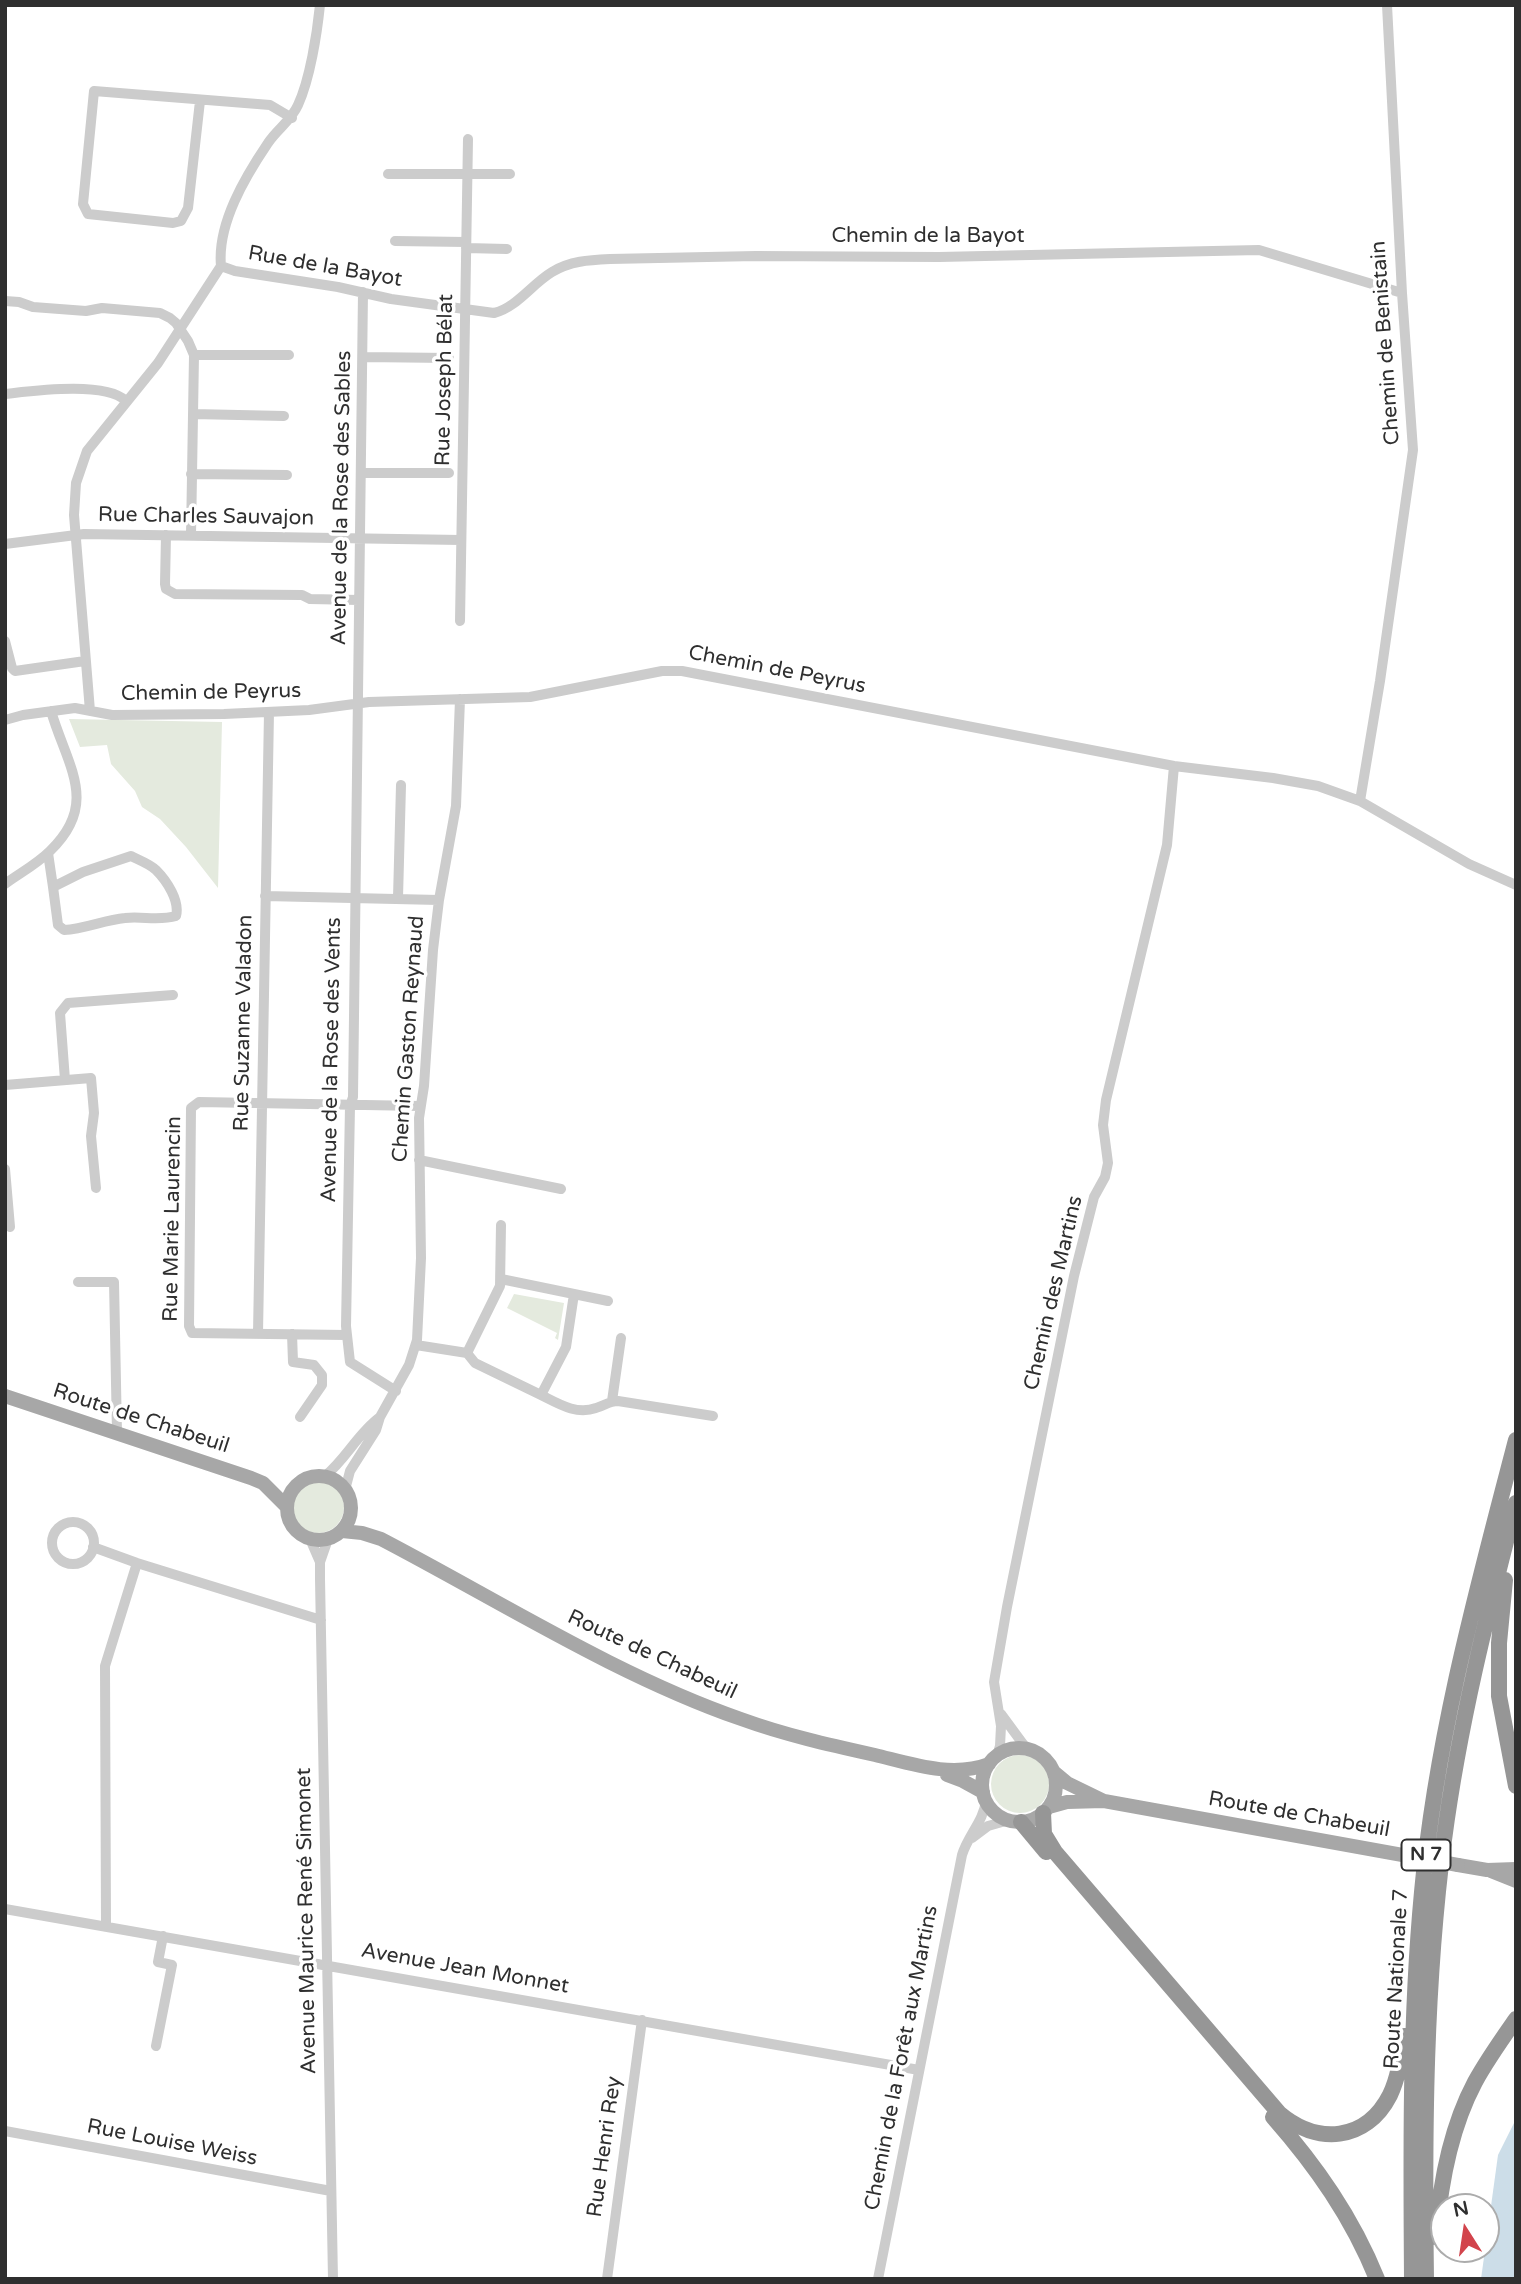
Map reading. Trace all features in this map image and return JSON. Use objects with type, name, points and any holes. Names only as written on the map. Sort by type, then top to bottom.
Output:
[{"type":"highway","name":"Route Nationale 7","points":[[1422,2277],[1410,2135],[1413,2015],[1422,1891],[1437,1781],[1463,1650],[1516,1440]]},
{"type":"highway","name":"Route Nationale 7","points":[[1422,2277],[1431,1976],[1444,1839],[1463,1727],[1516,1503]]},
{"type":"highway","points":[[1511,1522],[1500,1624],[1499,1676],[1502,1719],[1516,1786]]},
{"type":"highway","points":[[1046,1810],[1044,1834],[1055,1852],[1279,2113],[1303,2129],[1341,2134],[1356,2129],[1376,2115],[1396,2080],[1404,2031],[1413,2015]]},
{"type":"highway","points":[[1015,1821],[1321,2175],[1345,2213],[1377,2279]]},
{"type":"highway","points":[[1422,2277],[1435,2247],[1442,2188],[1457,2124],[1474,2083],[1516,2019]]},
{"type":"main road","name":"Route de Chabeuil","points":[[5,1396],[263,1483],[298,1483]]},
{"type":"main road","points":[[325,1476],[345,1489],[351,1512],[342,1531],[328,1539],[310,1539],[292,1527],[286,1506],[288,1497],[298,1483],[306,1478],[325,1476]]},
{"type":"main road","name":"Route de Chabeuil","points":[[263,1483],[286,1506]]},
{"type":"main road","name":"Route de Chabeuil","points":[[351,1512],[381,1539]]},
{"type":"main road","name":"Route de Chabeuil","points":[[342,1531],[381,1539],[550,1631],[677,1693],[741,1719],[817,1742],[922,1766]]},
{"type":"main road","points":[[922,1766],[958,1771],[976,1769],[1016,1748],[1026,1748],[1044,1757],[1055,1773],[1067,1783],[1104,1801]]},
{"type":"main road","points":[[984,1796],[984,1773],[993,1760]]},
{"type":"main road","points":[[922,1766],[963,1781],[984,1796],[999,1815],[1015,1821],[1033,1819],[1046,1810],[1067,1802],[1104,1801]]},
{"type":"main road","points":[[1046,1810],[1055,1796],[1055,1773]]},
{"type":"main road","name":"Route de Chabeuil","points":[[1104,1801],[1487,1870]]},
{"type":"main road","points":[[1487,1870],[1516,1869]]},
{"type":"main road","points":[[1487,1870],[1516,1881]]},
{"type":"street","points":[[90,711],[74,500],[82,460],[158,363],[221,266],[219,251],[225,221],[270,140],[292,118],[303,93],[320,5]]},
{"type":"street","name":"Chemin de Benistain","points":[[1360,801],[1413,450],[1387,5]]},
{"type":"street","points":[[200,101],[188,208],[181,221],[173,223],[93,216],[85,210],[83,204],[93,91],[270,105],[292,118]]},
{"type":"street","name":"Rue Joseph Bélat","points":[[460,621],[468,139]]},
{"type":"street","points":[[388,174],[510,174]]},
{"type":"street","points":[[396,242],[507,249]]},
{"type":"street","name":"Chemin de la Bayot","points":[[465,310],[500,312],[551,272],[586,260],[756,256],[939,257],[1259,250],[1402,293]]},
{"type":"street","name":"Rue de la Bayot","points":[[221,266],[235,271],[465,310]]},
{"type":"street","name":"Avenue de la Rose des Sables","points":[[359,704],[363,292]]},
{"type":"street","points":[[5,301],[33,307],[150,312],[170,317],[180,329],[194,355],[191,535]]},
{"type":"street","points":[[194,355],[289,355]]},
{"type":"street","points":[[363,357],[449,358]]},
{"type":"street","points":[[5,394],[66,388],[116,393],[126,401]]},
{"type":"street","points":[[192,414],[284,415]]},
{"type":"street","points":[[361,472],[449,473]]},
{"type":"street","points":[[191,474],[286,475]]},
{"type":"street","name":"Rue Charles Sauvajon","points":[[5,544],[76,534],[461,540]]},
{"type":"street","points":[[166,535],[165,584],[166,589],[175,594],[303,595],[310,599],[359,600]]},
{"type":"street","points":[[5,642],[15,671],[85,661]]},
{"type":"street","name":"Chemin de Peyrus","points":[[5,720],[75,708],[112,715],[269,712],[359,704],[530,697],[662,671],[682,671],[1174,765],[1318,786],[1360,801],[1469,864],[1516,885]]},
{"type":"street","name":"Chemin Gaston Reynaud","points":[[345,1489],[350,1471],[376,1430],[380,1417],[409,1365],[416,1345],[421,1258],[420,1107],[424,1086],[433,950],[456,806],[460,699]]},
{"type":"street","name":"Avenue de la Rose des Vents","points":[[359,704],[346,1335],[353,1365],[396,1391]]},
{"type":"street","points":[[5,884],[48,853],[68,831],[75,817],[78,799],[75,781],[51,710]]},
{"type":"street","name":"Rue Suzanne Valadon","points":[[258,1333],[269,712]]},
{"type":"street","name":"Chemin des Martins","points":[[993,1760],[1002,1736],[994,1682],[1007,1607],[1074,1276],[1094,1197],[1105,1177],[1108,1163],[1103,1125],[1106,1100],[1167,845],[1174,765]]},
{"type":"street","points":[[398,898],[401,785]]},
{"type":"street","points":[[48,853],[58,925],[64,930],[127,918],[168,918],[176,916],[178,908],[174,895],[155,870],[131,856],[83,872],[53,887]]},
{"type":"street","points":[[265,896],[439,900]]},
{"type":"street","points":[[65,1080],[60,1013],[68,1003],[173,995]]},
{"type":"street","points":[[5,1085],[91,1078],[94,1113],[91,1136],[96,1188]]},
{"type":"street","name":"Rue Marie Laurencin","points":[[346,1335],[192,1333],[189,1326],[191,1108],[198,1102],[420,1107]]},
{"type":"street","points":[[419,1160],[561,1189]]},
{"type":"street","points":[[5,1169],[10,1227]]},
{"type":"street","points":[[467,1353],[500,1286],[501,1224]]},
{"type":"street","points":[[501,1279],[608,1301]]},
{"type":"street","points":[[78,1282],[114,1282],[117,1433]]},
{"type":"street","points":[[541,1395],[566,1347],[575,1294]]},
{"type":"street","points":[[292,1334],[293,1362]]},
{"type":"street","points":[[612,1401],[621,1338]]},
{"type":"street","points":[[416,1345],[467,1353],[475,1363],[573,1410],[594,1409],[612,1401],[713,1416]]},
{"type":"street","points":[[280,1362],[314,1365],[322,1375],[323,1385],[300,1417]]},
{"type":"street","name":"Chemin Gaston Reynaud","points":[[325,1476],[344,1459],[369,1425],[380,1417]]},
{"type":"street","name":"Avenue Maurice René Simonet","points":[[310,1539],[320,1562]]},
{"type":"street","name":"Avenue Maurice René Simonet","points":[[328,1539],[320,1562],[333,2279]]},
{"type":"street","points":[[93,1547],[321,1620]]},
{"type":"street","points":[[106,1927],[105,1666],[137,1563]]},
{"type":"street","points":[[998,1709],[1026,1748]]},
{"type":"street","name":"Chemin de la Forêt aux Martins","points":[[878,2279],[965,1845],[985,1810],[984,1796]]},
{"type":"street","points":[[965,1845],[988,1826],[1015,1821]]},
{"type":"street","name":"Avenue Jean Monnet","points":[[5,1909],[919,2070]]},
{"type":"street","points":[[156,2046],[172,1965],[158,1962],[163,1936]]},
{"type":"street","name":"Rue Henri Rey","points":[[607,2279],[642,2020]]},
{"type":"street","name":"Rue Louise Weiss","points":[[5,2131],[331,2191]]},
{"type":"shaded area","points":[[69,719],[222,722],[218,888],[160,819],[142,807],[135,791],[111,764],[107,745],[80,747]]},
{"type":"shaded area","points":[[514,1294],[564,1303],[558,1340],[555,1338],[557,1333],[507,1308]]},
{"type":"shaded area","points":[[318,1481],[328,1483],[336,1489],[342,1497],[342,1517],[336,1525],[328,1531],[318,1533],[308,1531],[300,1525],[294,1517],[292,1507],[294,1497],[300,1489],[308,1483]]},
{"type":"shaded area","points":[[1020,1755],[1031,1757],[1044,1768],[1049,1784],[1047,1795],[1036,1808],[1020,1813],[1009,1811],[996,1800],[991,1784],[993,1773],[1004,1760]]},
{"type":"water","points":[[1516,2119],[1516,2279],[1481,2279],[1483,2263],[1500,2263],[1500,2193],[1493,2193],[1498,2155]]}]
